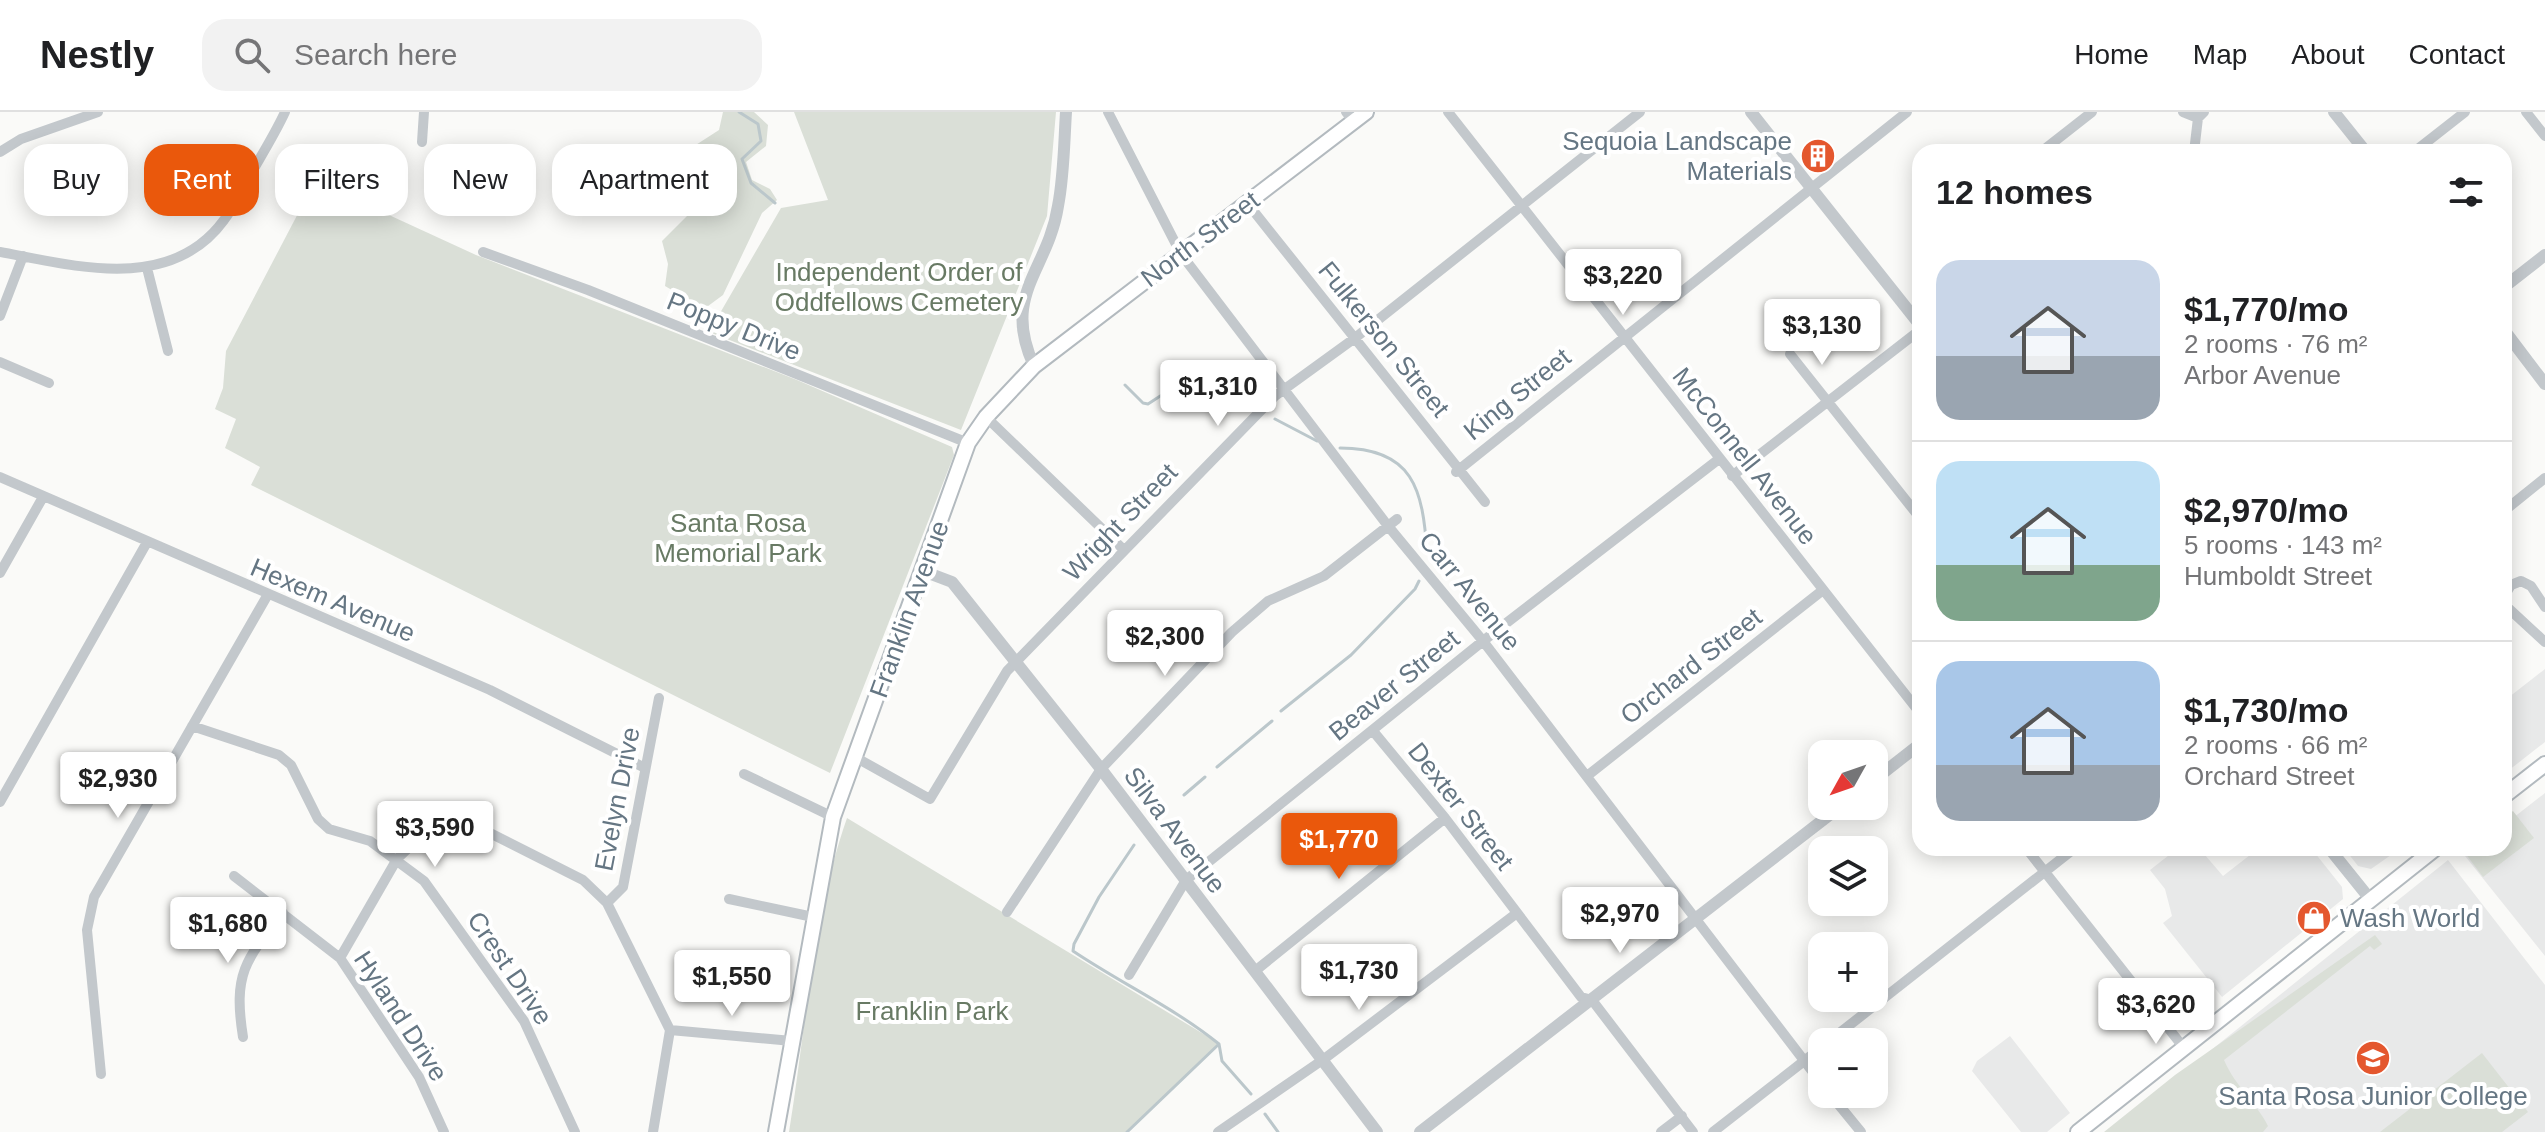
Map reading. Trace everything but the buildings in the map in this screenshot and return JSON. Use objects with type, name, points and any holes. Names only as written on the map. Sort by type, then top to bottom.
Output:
[{"type":"main road","name":"North Street","points":[[1034,366],[1248,204],[1350,117],[1366,112]]},
{"type":"main road","name":"Franklin Avenue","points":[[776,1132],[833,817],[968,443],[986,417],[1034,366]]},
{"type":"main road","points":[[2512,790],[2545,764]]},
{"type":"main road","points":[[2078,1132],[2426,856]]},
{"type":"street","points":[[0,152],[21,139],[87,119],[98,112]]},
{"type":"street","points":[[0,252],[106,270],[147,268],[170,262],[202,243],[224,221],[285,112]]},
{"type":"street","points":[[422,142],[424,112]]},
{"type":"street","points":[[1034,366],[1021,337],[1020,323],[1023,304],[1058,208],[1066,112]]},
{"type":"street","name":"Carr Avenue","points":[[1108,112],[1181,254],[1283,389],[1392,523],[1808,1066]]},
{"type":"street","name":"McConnell Avenue","points":[[1448,112],[1912,703]]},
{"type":"street","name":"Wright Street","points":[[855,757],[930,799],[1007,671],[1123,549],[1283,389],[1355,338],[1640,112]]},
{"type":"street","points":[[1751,112],[1912,317]]},
{"type":"street","name":"King Street","points":[[1458,470],[1907,112]]},
{"type":"street","points":[[2051,144],[2092,112]]},
{"type":"street","points":[[2183,112],[2201,115],[2196,144]]},
{"type":"street","points":[[2334,112],[2360,144]]},
{"type":"street","points":[[2424,144],[2465,112]]},
{"type":"street","points":[[2526,112],[2545,136]]},
{"type":"street","name":"Fulkerson Street","points":[[1248,204],[1485,502]]},
{"type":"street","name":"Poppy Drive","points":[[483,252],[588,290],[968,443]]},
{"type":"street","points":[[2512,281],[2545,255]]},
{"type":"street","points":[[0,316],[23,256]]},
{"type":"street","points":[[147,268],[168,351]]},
{"type":"street","points":[[1732,476],[1912,334]]},
{"type":"street","points":[[2512,341],[2545,384]]},
{"type":"street","points":[[1790,354],[1912,508]]},
{"type":"street","points":[[0,362],[49,383]]},
{"type":"street","points":[[986,417],[1123,549]]},
{"type":"street","name":"Beaver Street","points":[[1129,975],[1186,880],[1483,641],[1719,459]]},
{"type":"street","name":"Hexem Avenue","points":[[0,477],[146,544],[490,690],[645,768]]},
{"type":"street","points":[[2512,505],[2545,478]]},
{"type":"street","points":[[0,573],[43,497]]},
{"type":"street","points":[[1007,912],[1101,769],[1232,632],[1268,601],[1324,576],[1392,523]]},
{"type":"street","points":[[0,802],[146,544]]},
{"type":"street","name":"Silva Avenue","points":[[923,571],[952,582],[1101,769],[1377,1132]]},
{"type":"street","points":[[2512,585],[2521,581],[2531,586],[2545,607]]},
{"type":"street","name":"Orchard Street","points":[[1587,776],[1823,590]]},
{"type":"street","points":[[101,1074],[87,930],[94,897],[267,596]]},
{"type":"street","points":[[2512,612],[2545,642]]},
{"type":"street","name":"Evelyn Drive","points":[[607,903],[623,887],[659,698]]},
{"type":"street","name":"Crest Drive","points":[[192,726],[279,755],[291,765],[318,819],[329,829],[370,841],[424,881],[524,1021],[575,1132]]},
{"type":"street","name":"Dexter Street","points":[[1373,731],[1445,818],[1581,997],[1592,1000],[1693,1132]]},
{"type":"street","points":[[1888,769],[1912,750]]},
{"type":"street","points":[[744,774],[833,817]]},
{"type":"street","points":[[1255,971],[1445,818]]},
{"type":"street","points":[[1420,1132],[1823,820]]},
{"type":"street","points":[[340,958],[397,859],[419,838],[456,822],[467,824],[583,880],[607,903],[670,1030],[653,1132]]},
{"type":"street","points":[[2033,856],[2184,1048]]},
{"type":"street","points":[[1846,1028],[2065,856]]},
{"type":"street","points":[[2335,856],[2370,899]]},
{"type":"street","name":"Hyland Drive","points":[[234,876],[340,958],[419,1077],[444,1132]]},
{"type":"street","points":[[729,899],[813,917]]},
{"type":"street","points":[[243,1037],[239,987],[248,956],[283,913]]},
{"type":"street","points":[[1218,1132],[1324,1059],[1517,913]]},
{"type":"street","points":[[670,1030],[792,1041]]},
{"type":"street","points":[[1713,1132],[1808,1058]]},
{"type":"street","points":[[1841,1108],[1861,1132]]},
{"type":"street","points":[[1661,1132],[1682,1116]]},
{"type":"shaded area","points":[[2545,669],[2545,742],[2512,768],[2512,695]]},
{"type":"shaded area","points":[[2545,793],[2545,956],[2465,856],[2512,856],[2512,819]]},
{"type":"shaded area","points":[[2168,856],[2206,856],[2223,876],[2249,856],[2317,856],[2342,887],[2343,899],[2222,997],[2163,923],[2172,916],[2165,889],[2150,870]]},
{"type":"shaded area","points":[[2350,856],[2390,856],[2371,869],[2358,866]]},
{"type":"shaded area","name":"Santa Rosa Junior College","points":[[2448,860],[2545,985],[2545,1132],[2109,1132]]},
{"type":"shaded area","points":[[2010,1036],[2070,1113],[2047,1132],[2021,1132],[1972,1071],[1977,1061]]},
{"type":"green space","points":[[723,112],[754,112],[768,125],[766,146],[746,162],[752,180],[770,189],[777,200],[762,213],[723,295],[704,309],[665,286],[668,264],[662,241],[687,216],[737,216],[737,144],[697,144],[719,130]]},
{"type":"green space","name":"Independent Order of Oddfellows Cemetery","points":[[794,112],[1056,112],[1047,216],[961,430],[709,332],[781,208],[828,200]]},
{"type":"green space","name":"Santa Rosa Memorial Park","points":[[297,216],[391,216],[476,255],[797,380],[952,447],[954,455],[830,773],[251,485],[260,467],[225,448],[236,419],[215,409],[223,388],[226,351]]},
{"type":"green space","points":[[2512,812],[2534,838],[2512,855]]},
{"type":"green space","name":"Franklin Park","points":[[847,818],[1220,1044],[1127,1132],[789,1132],[818,934],[835,856]]},
{"type":"green space","points":[[2467,856],[2510,856],[2483,877]]},
{"type":"green space","points":[[2375,935],[2382,944],[2374,950],[2370,946],[2224,1060],[2268,1126],[2263,1132],[2104,1132],[2175,1075]]},
{"type":"green space","points":[[2482,1053],[2528,1112],[2502,1132],[2380,1132]]},
{"type":"waterway","points":[[739,112],[758,124],[761,141],[742,159],[751,183],[775,203]]},
{"type":"waterway","points":[[1125,385],[1143,403],[1148,404],[1171,389],[1185,392]]},
{"type":"waterway","points":[[1275,419],[1317,441]]},
{"type":"waterway","points":[[1340,448],[1384,455],[1399,464],[1409,476],[1422,510],[1427,553]]},
{"type":"waterway","points":[[1281,711],[1351,655],[1415,589],[1419,581]]},
{"type":"waterway","points":[[1217,767],[1272,721]]},
{"type":"waterway","points":[[1184,795],[1205,777]]},
{"type":"waterway","points":[[1134,845],[1099,897],[1073,951],[1184,1018],[1219,1044],[1222,1061],[1251,1094]]},
{"type":"waterway","points":[[1127,1132],[1219,1044]]},
{"type":"waterway","points":[[1265,1114],[1278,1132]]},
{"type":"place","name":"Sequoia Landscape Materials","points":[[1818,156]]},
{"type":"place","name":"Wash World","points":[[2314,918]]},
{"type":"place","name":"Santa Rosa Junior College","points":[[2373,1058]]}]
